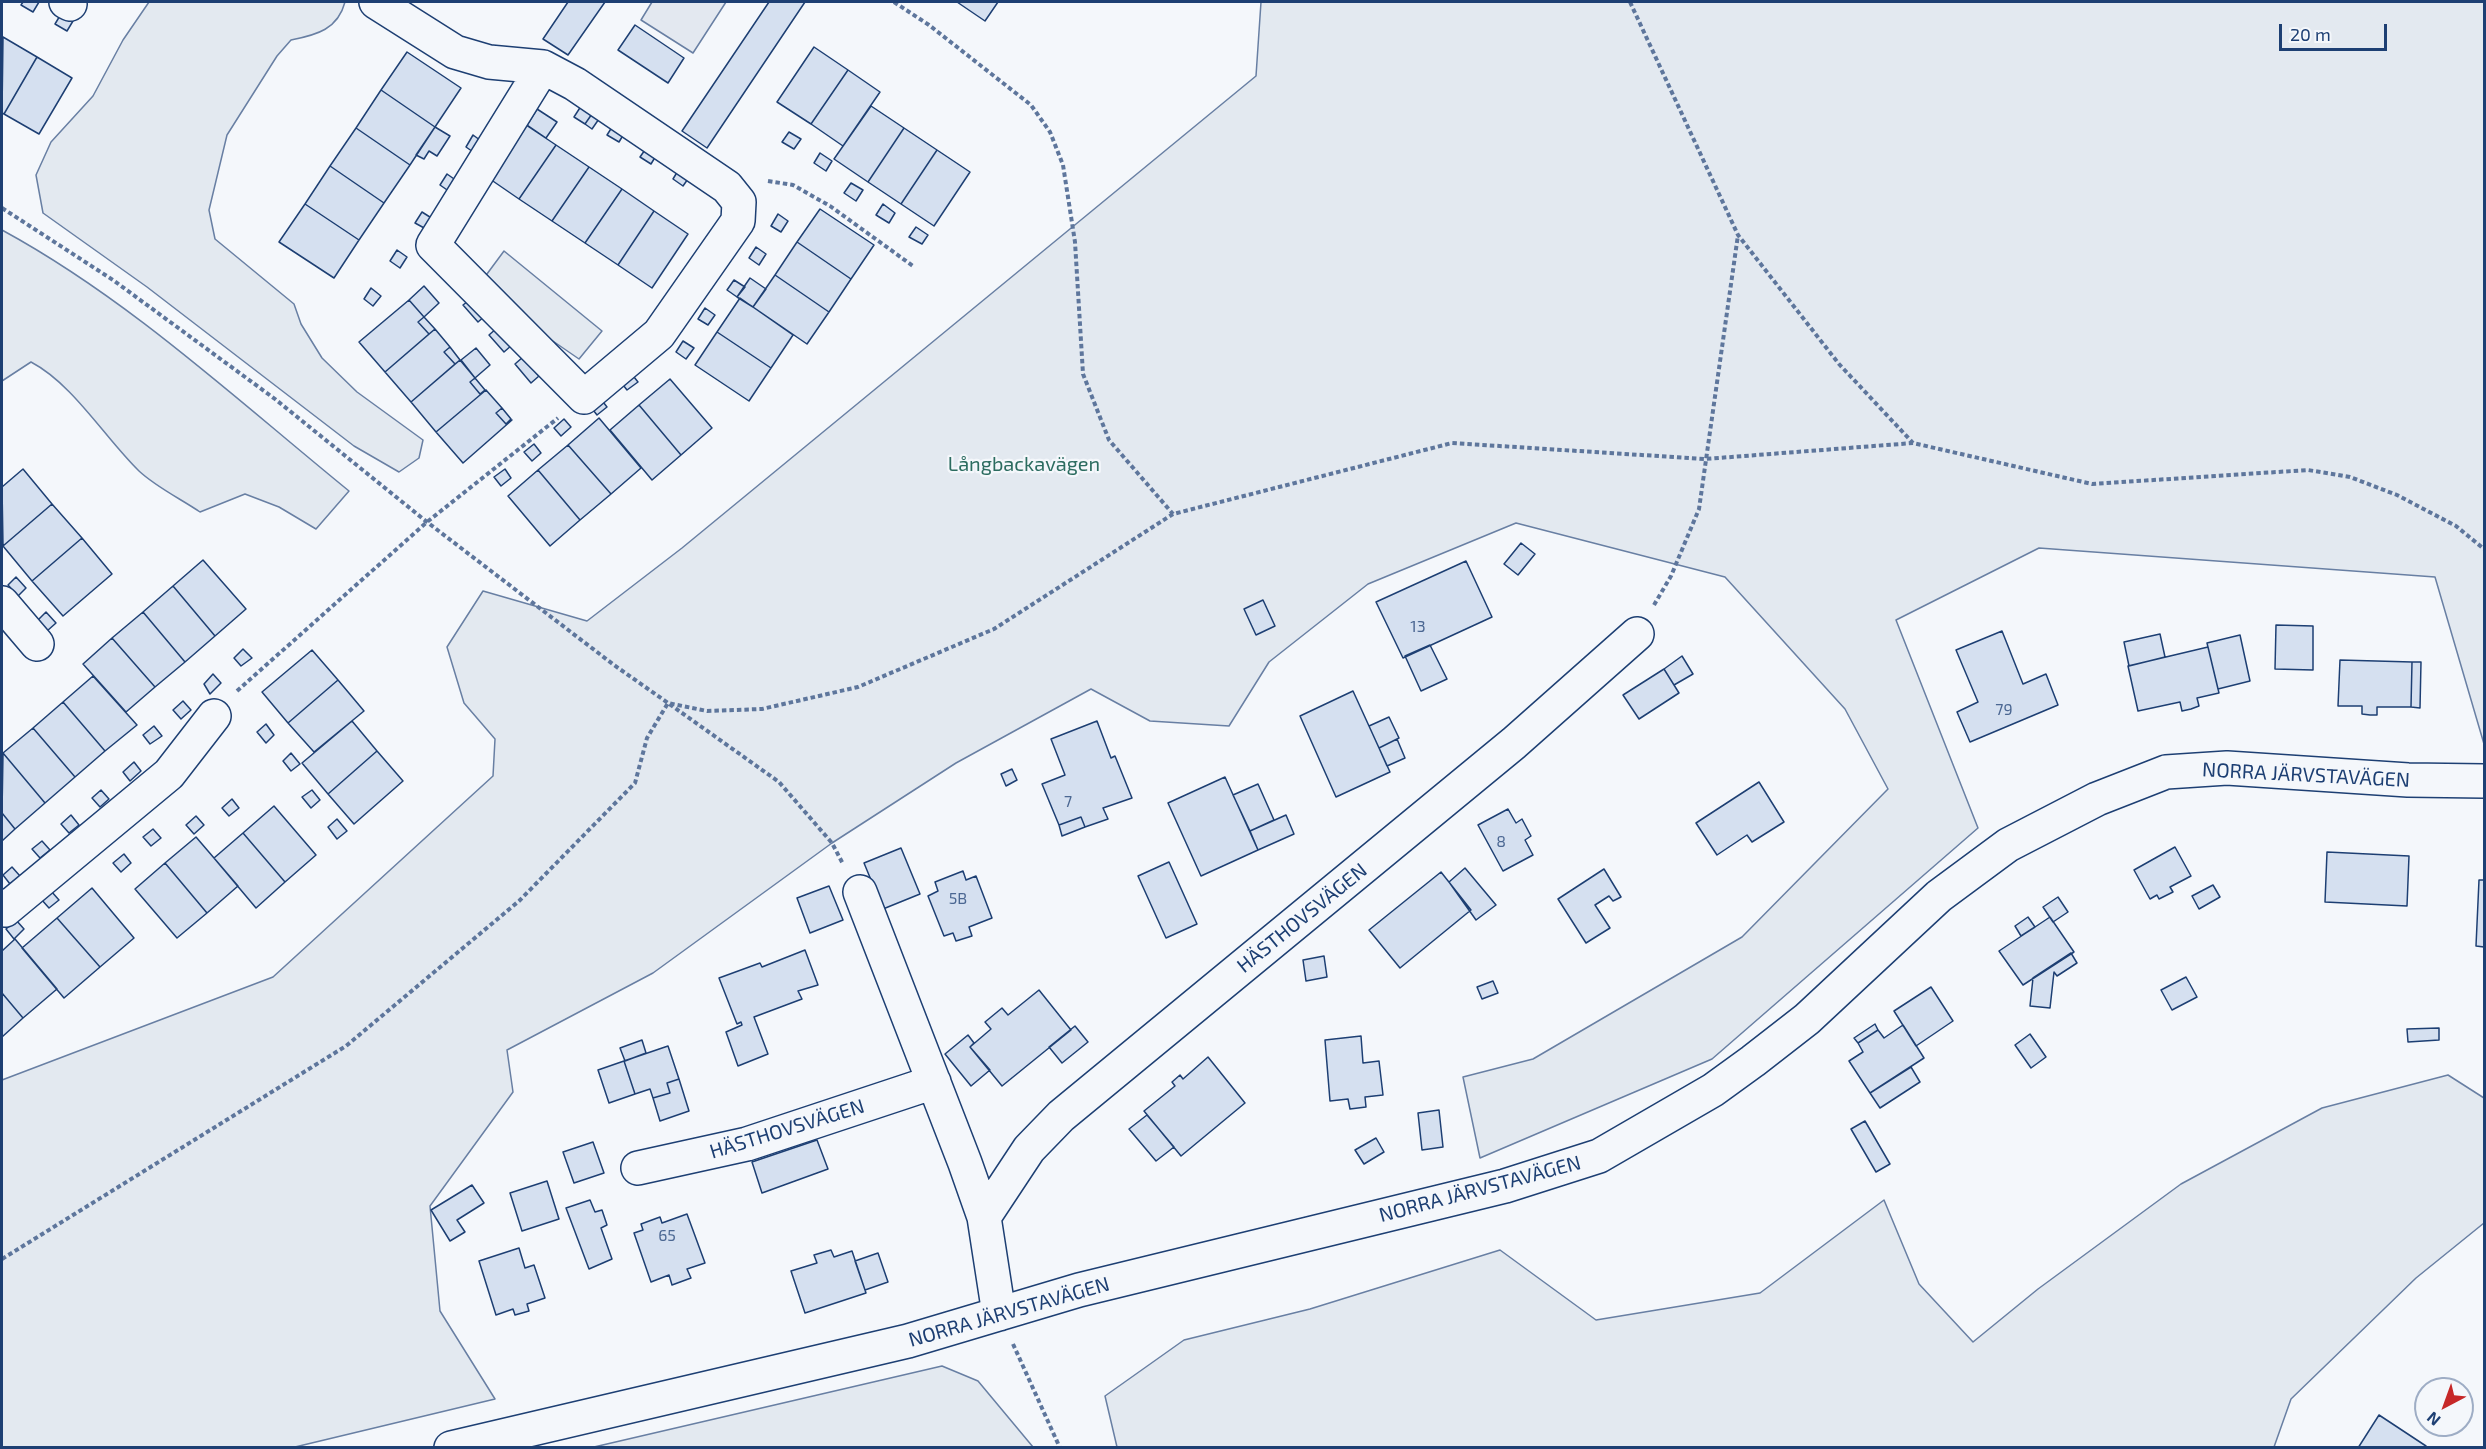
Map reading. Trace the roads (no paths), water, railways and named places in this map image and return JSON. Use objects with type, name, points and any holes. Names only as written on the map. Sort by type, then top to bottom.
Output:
[{"type":"street","points":[[376,2],[455,52],[489,62],[543,67],[575,84],[727,187],[738,202],[738,221],[659,334],[584,397],[433,245],[543,67]]},
{"type":"street","points":[[5,616],[38,644]]},
{"type":"street","name":"HÄSTHOVSVÄGEN","points":[[984,1217],[1029,1149],[1061,1116],[1514,743],[1637,634]]},
{"type":"street","points":[[2,906],[5,910],[169,774],[214,716]]},
{"type":"street","name":"NORRA JÄRVSTAVÄGEN","points":[[451,1448],[908,1341],[1079,1290],[1505,1186],[1599,1156],[1713,1090],[1754,1061],[1807,1019],[1939,897],[2007,845],[2097,799],[2166,772],[2227,768],[2408,780],[2484,781]]},
{"type":"street","points":[[860,892],[984,1217],[999,1314]]},
{"type":"street","name":"HÄSTHOVSVÄGEN","points":[[638,1168],[747,1144],[934,1082]]},
{"type":"park label","name":"Långbackavägen","points":[[1024,464]]}]
